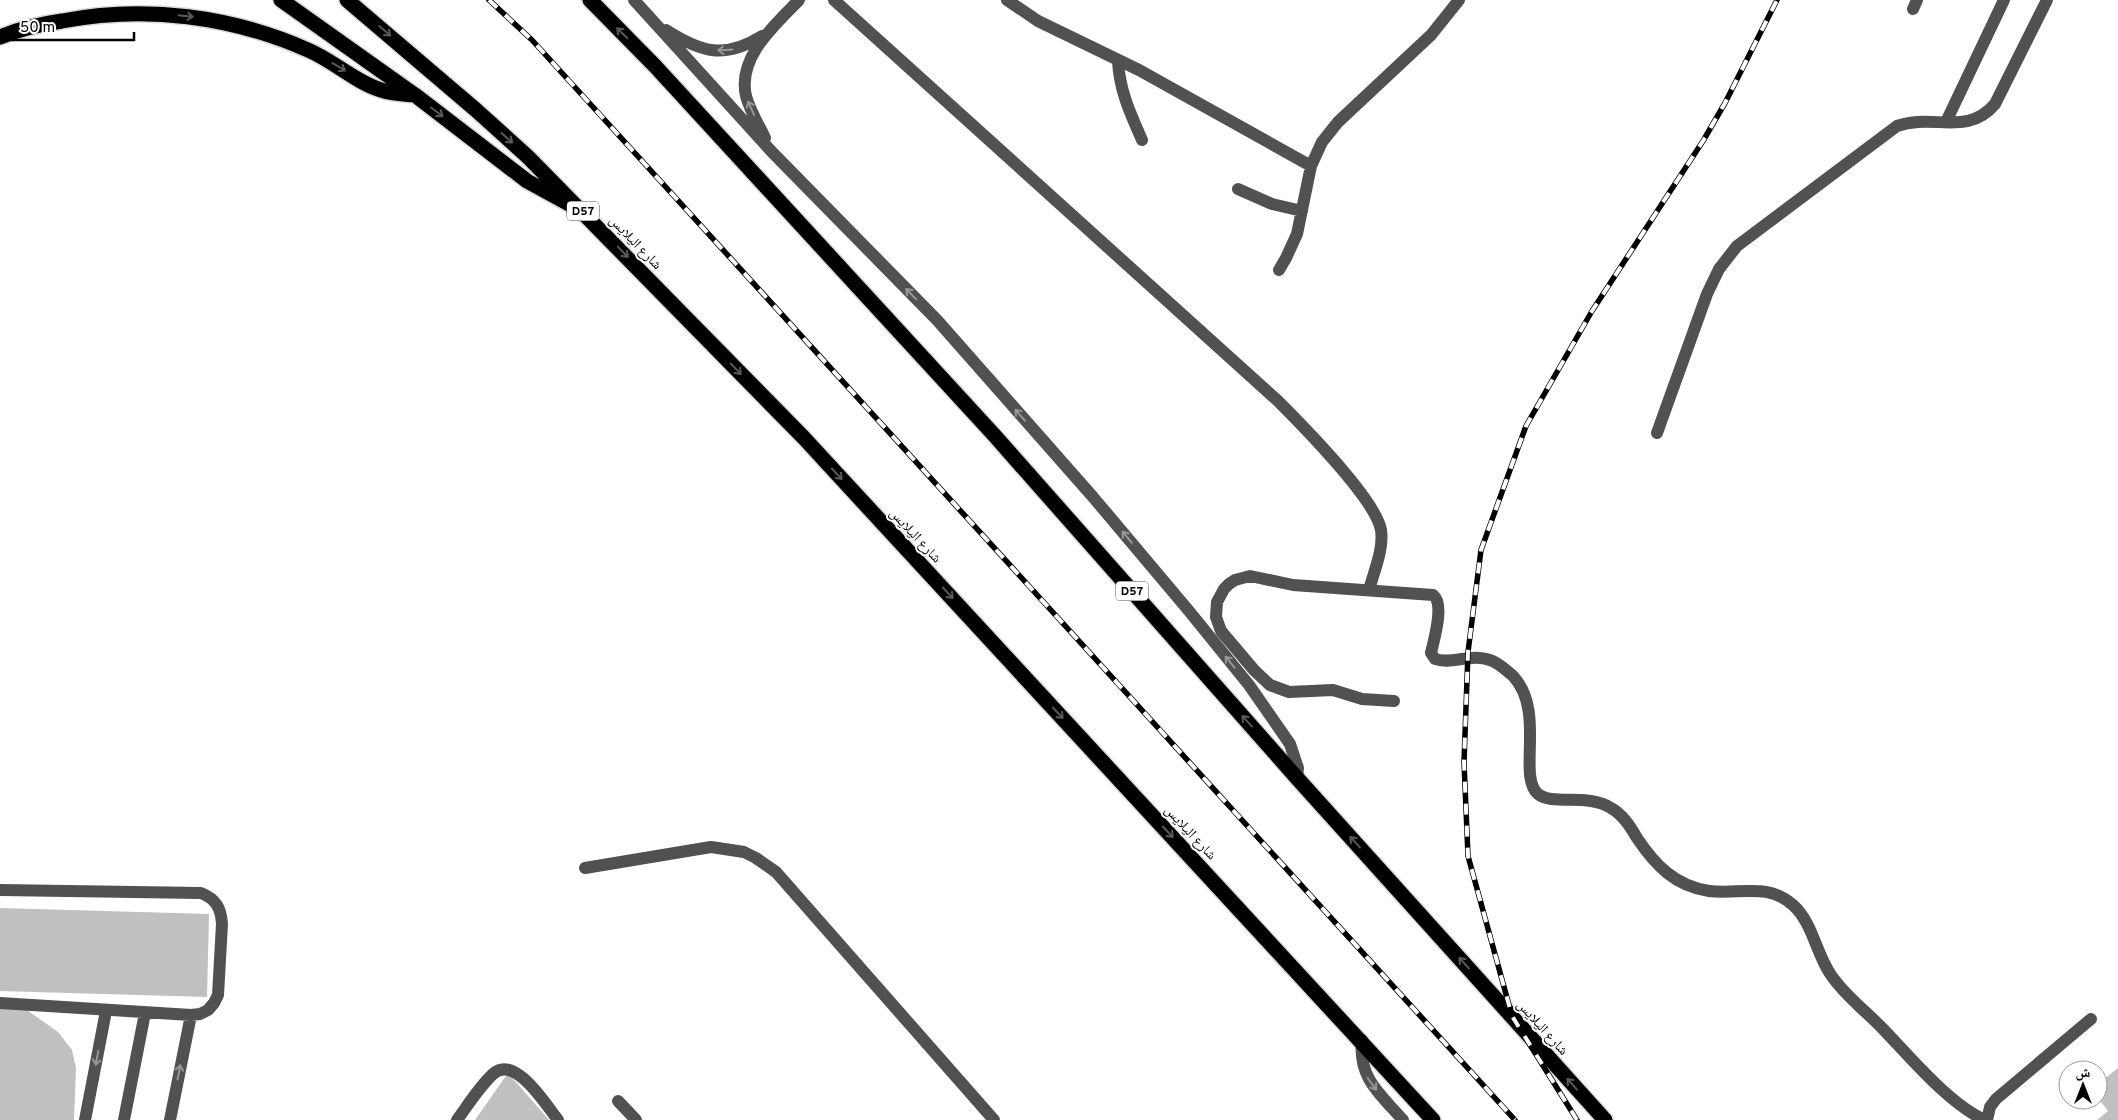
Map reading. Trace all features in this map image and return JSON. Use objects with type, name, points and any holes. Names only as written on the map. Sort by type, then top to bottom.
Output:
[{"type":"highway","points":[[281,0],[415,96],[527,181],[584,212]]},
{"type":"highway","name":"شارع اليلايس","points":[[348,0],[528,157],[804,438],[1362,1040],[1433,1120]]},
{"type":"highway","name":"شارع اليلايس","points":[[590,0],[655,66],[995,436],[1605,1120]]},
{"type":"highway","points":[[0,37],[42,24],[100,15],[159,13],[198,17],[274,36],[311,50],[376,88],[415,96]]},
{"type":"street","points":[[634,0],[650,20],[772,152],[937,320],[1093,497],[1249,685],[1290,744],[1298,768],[1298,778]]},
{"type":"street","points":[[772,152],[750,106],[745,87],[747,67],[751,57],[769,32],[799,0]]},
{"type":"street","points":[[834,0],[1278,401],[1316,440],[1348,478],[1379,522],[1382,540],[1369,590]]},
{"type":"street","points":[[1007,0],[1062,34],[1118,60],[1311,166]]},
{"type":"street","points":[[1279,270],[1292,246],[1302,211],[1311,166],[1322,142],[1338,122],[1431,35],[1459,0]]},
{"type":"street","points":[[1946,122],[2004,0]]},
{"type":"street","points":[[1658,433],[1710,288],[1719,268],[1737,246],[1888,131],[1915,121],[1964,123],[1974,121],[1982,116],[1995,104],[2047,0]]},
{"type":"street","points":[[650,20],[688,44],[708,50],[739,48],[769,32]]},
{"type":"street","points":[[1118,60],[1118,72],[1124,100],[1142,140]]},
{"type":"street","points":[[1238,189],[1272,204],[1302,211]]},
{"type":"street","points":[[1394,701],[1362,699],[1333,690],[1300,693],[1278,689],[1270,685],[1254,670],[1221,631],[1216,617],[1217,602],[1224,589],[1236,580],[1250,576],[1301,585],[1433,595],[1437,598],[1439,607],[1431,653],[1435,659],[1470,657],[1486,659],[1500,665],[1515,679],[1526,698],[1529,710],[1530,781],[1537,793],[1550,799],[1587,799],[1609,807],[1627,822],[1656,864],[1685,884],[1709,891],[1768,891],[1786,899],[1802,914],[1821,958],[1840,988],[1932,1080],[1971,1113],[1986,1120],[1990,1107],[1996,1099],[2091,1020]]},
{"type":"street","points":[[586,868],[711,847],[734,849],[761,861],[776,872],[994,1120]]},
{"type":"street","points":[[0,890],[201,893],[211,897],[218,904],[222,914],[219,987],[214,1003],[208,1010],[200,1014],[145,1013],[0,1003]]},
{"type":"street","points":[[85,1120],[106,1010]]},
{"type":"street","points":[[124,1120],[145,1013]]},
{"type":"street","points":[[170,1120],[191,1015]]},
{"type":"street","points":[[1362,1040],[1362,1062],[1368,1081],[1403,1120]]},
{"type":"street","points":[[457,1120],[494,1073],[505,1069],[517,1072],[558,1120]]},
{"type":"street","points":[[618,1101],[636,1120]]},
{"type":"building","points":[[0,908],[209,914],[207,997],[0,991]]},
{"type":"building","points":[[0,1008],[27,1010],[58,1032],[72,1050],[76,1068],[74,1120],[0,1120]]},
{"type":"building","points":[[2118,1068],[2118,1120],[2097,1120],[2108,1111],[2108,1076]]},
{"type":"building","points":[[508,1073],[549,1120],[475,1120]]},
{"type":"railway","points":[[489,0],[532,40],[1515,1120]]},
{"type":"railway","points":[[1577,1120],[1512,1016],[1468,856],[1464,762],[1468,652],[1481,550],[1526,426],[1592,311],[1703,141],[1725,103],[1777,0]]}]
